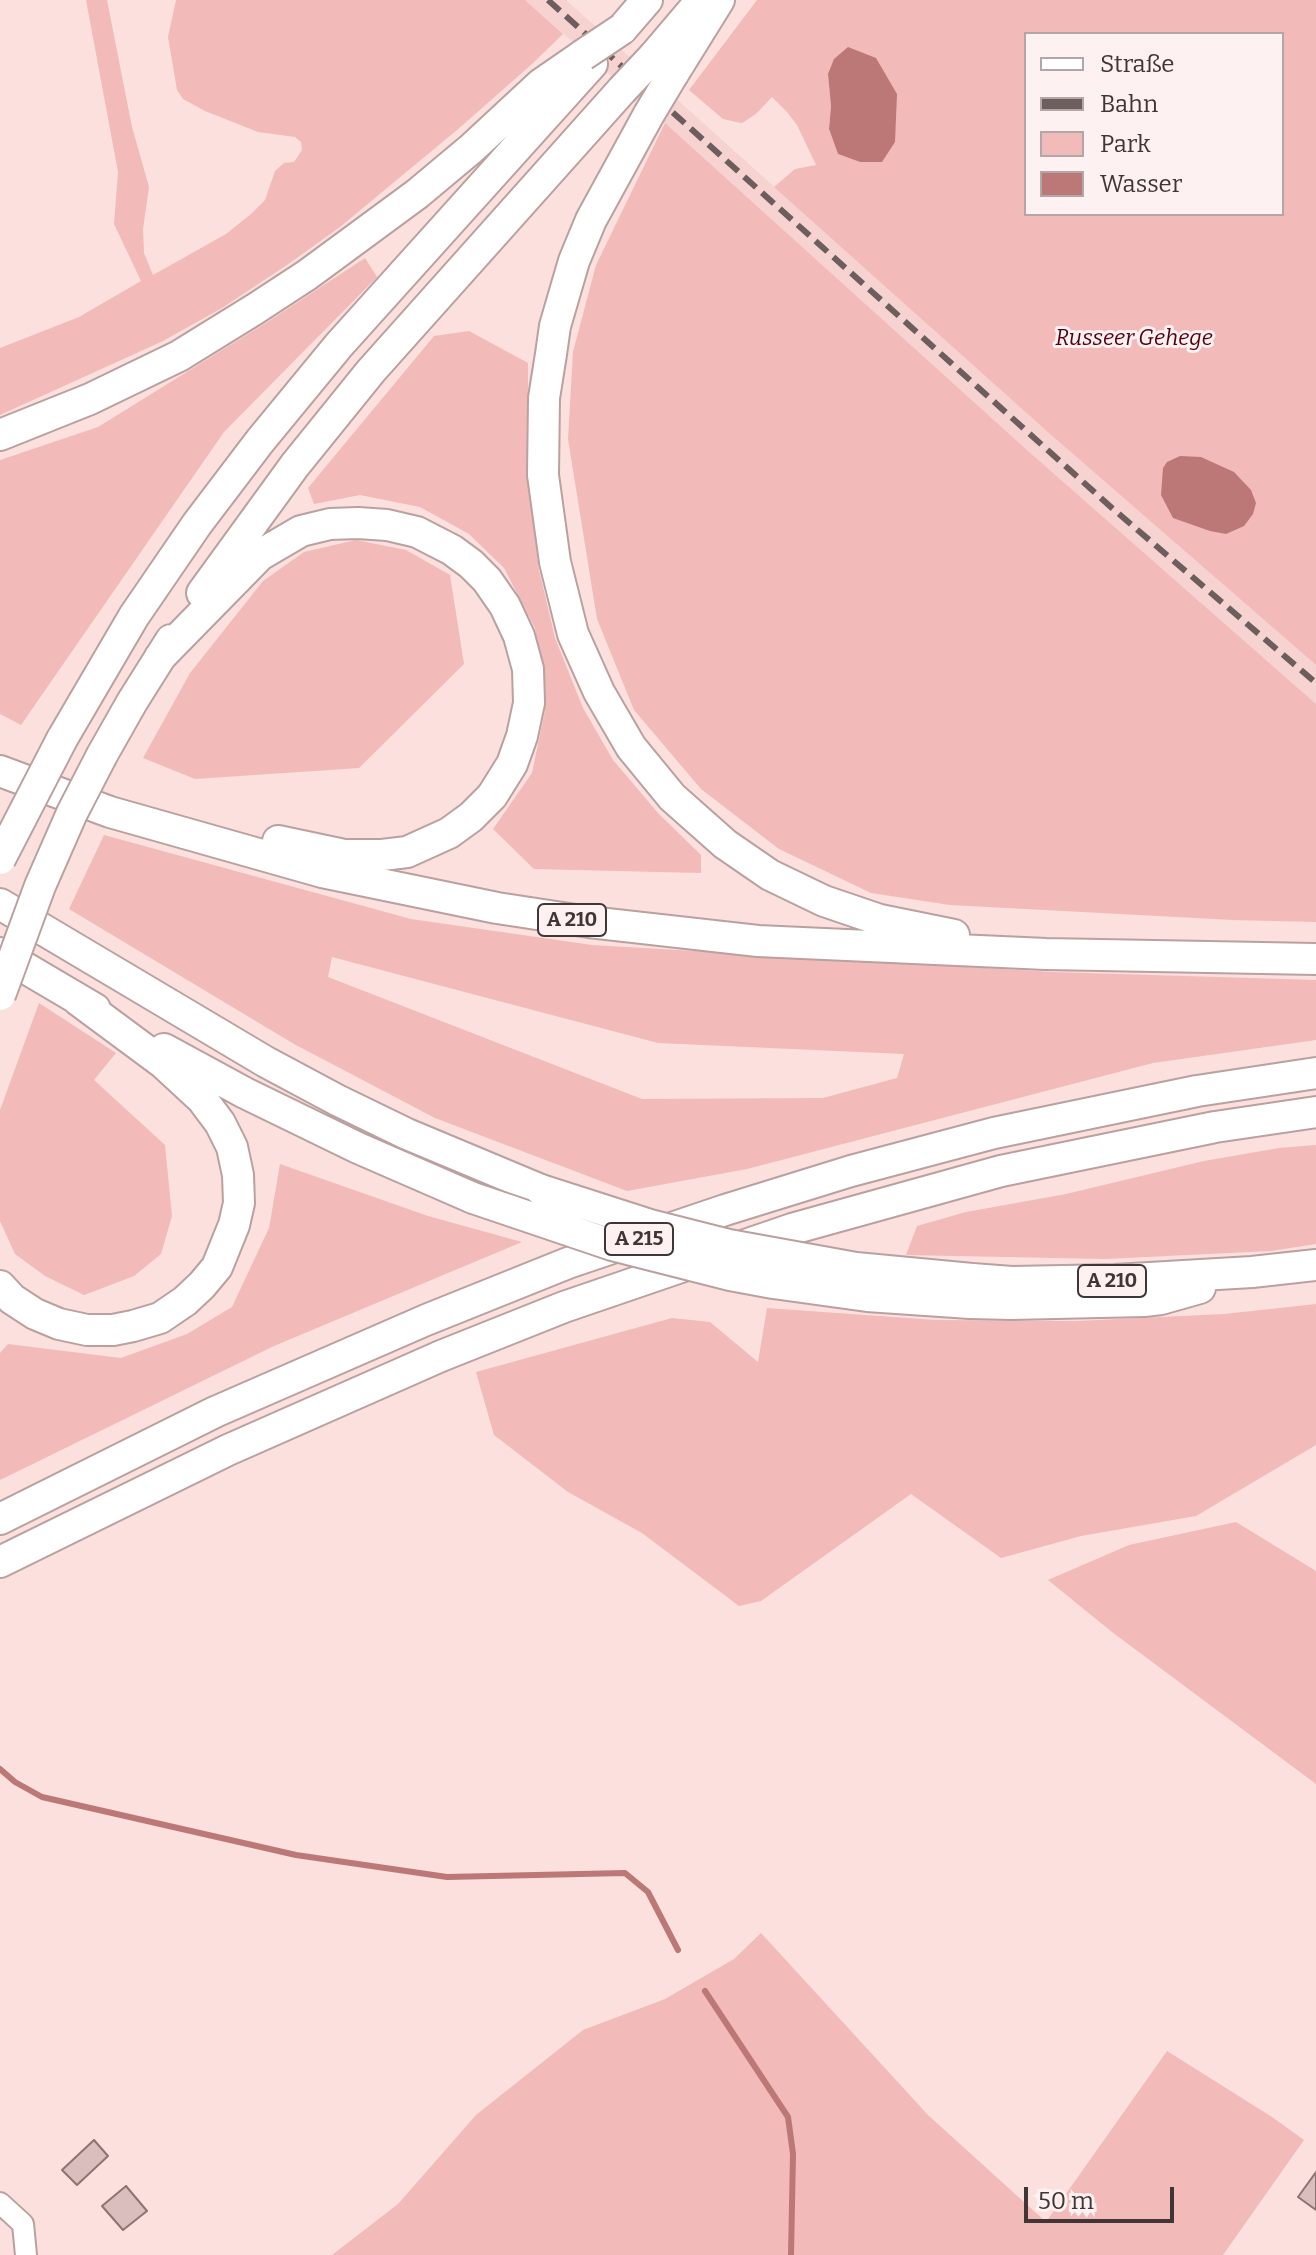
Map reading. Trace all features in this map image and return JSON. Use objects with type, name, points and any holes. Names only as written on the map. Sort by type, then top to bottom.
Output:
[{"type":"highway","points":[[0,859],[62,739],[134,616],[197,524],[339,345],[588,60],[622,29],[647,0]]},
{"type":"highway","points":[[702,0],[664,65],[649,114],[591,220],[574,261],[555,326],[544,398],[543,475],[555,562],[573,634],[599,692],[631,747],[672,797],[725,844],[770,875],[824,901],[880,920],[1046,954]]},
{"type":"highway","points":[[0,995],[40,886],[72,813],[132,702],[197,600],[295,465],[371,371],[622,90],[664,65],[719,0]]},
{"type":"highway","points":[[0,435],[90,399],[179,356],[255,309],[417,194],[541,84],[588,60]]},
{"type":"highway","points":[[110,812],[344,855],[407,852],[449,833],[492,796],[512,764],[529,703],[528,669],[519,636],[505,606],[487,580],[452,550],[417,532],[387,525],[330,524],[301,531],[278,543],[260,555],[160,657]]},
{"type":"highway","name":"A 210","points":[[0,771],[110,812],[322,872],[558,918],[758,941],[1046,954],[1316,959]]},
{"type":"highway","points":[[0,904],[266,1062],[337,1100],[421,1140],[541,1190],[650,1225],[729,1245],[971,1291],[1011,1304],[1161,1299],[1252,1272],[1316,1265]]},
{"type":"highway","points":[[0,953],[245,1093],[358,1148],[473,1198],[612,1245],[730,1275],[867,1296],[971,1291]]},
{"type":"highway","points":[[0,1286],[12,1299],[35,1314],[59,1324],[87,1330],[133,1326],[160,1318],[202,1285],[217,1267],[234,1225],[239,1203],[238,1175],[232,1147],[220,1123],[202,1099],[163,1063],[78,1000]]},
{"type":"highway","name":"A 215","points":[[0,1519],[215,1412],[426,1320],[568,1263],[851,1171],[994,1133],[1197,1091],[1316,1073]]},
{"type":"highway","name":"A 215","points":[[0,1562],[171,1477],[349,1395],[578,1302],[792,1229],[987,1175],[1155,1138],[1316,1112]]},
{"type":"lane","points":[[0,2203],[23,2224],[26,2255]]},
{"type":"shaded area","points":[[525,0],[566,0],[1050,434],[1316,665],[1316,704],[1027,450]]},
{"type":"green space","points":[[86,0],[107,0],[132,127],[149,187],[143,229],[144,253],[153,275],[226,234],[251,214],[265,200],[275,171],[284,163],[294,162],[302,150],[301,142],[295,137],[258,132],[183,99],[177,90],[168,37],[176,0],[525,0],[563,34],[457,130],[340,227],[287,265],[222,308],[163,341],[0,415],[0,348],[79,317],[141,281],[114,224],[118,172]]},
{"type":"green space","name":"Russeer Gehege","points":[[757,0],[1316,0],[1316,665],[1050,434],[774,187],[795,169],[816,165],[797,125],[772,97],[742,123],[723,119],[689,90]],"holes":[[[828,74],[860,162],[838,154],[829,129],[831,106]]]},
{"type":"green space","points":[[665,123],[1027,450],[1316,704],[1316,922],[950,905],[871,893],[779,849],[701,789],[634,710],[597,619],[568,439],[573,352],[596,265]]},
{"type":"green space","points":[[365,258],[377,277],[224,432],[21,725],[0,714],[0,460],[98,427]]},
{"type":"green space","points":[[469,331],[528,363],[528,481],[539,570],[555,638],[583,708],[613,760],[658,813],[701,855],[701,873],[534,869],[493,829],[532,773],[545,711],[535,628],[504,568],[469,534],[420,507],[360,495],[314,504],[308,488],[434,336]]},
{"type":"green space","points":[[356,540],[406,550],[450,575],[464,664],[359,768],[195,779],[143,758],[190,673],[263,581],[304,552]]},
{"type":"green space","points":[[104,835],[411,919],[592,945],[1053,972],[1316,980],[1316,1040],[1153,1063],[747,1169],[627,1191],[435,1118],[294,1044],[69,909]],"holes":[[[332,957],[658,1043],[904,1054],[897,1078],[823,1098],[642,1099],[328,977]]]},
{"type":"green space","points":[[39,1003],[116,1053],[94,1080],[165,1145],[172,1216],[161,1254],[134,1276],[84,1295],[45,1276],[15,1254],[0,1221],[0,1110]]},
{"type":"green space","points":[[1316,1145],[1316,1244],[1271,1251],[1105,1259],[906,1255],[917,1226],[966,1212],[1066,1194],[1204,1161]]},
{"type":"green space","points":[[280,1164],[428,1216],[522,1242],[274,1346],[0,1480],[0,1353],[8,1344],[121,1358],[187,1334],[232,1307],[269,1228]]},
{"type":"green space","points":[[1316,1304],[1316,1445],[1196,1516],[1081,1536],[1001,1558],[911,1494],[761,1601],[739,1606],[642,1533],[568,1492],[494,1435],[476,1372],[672,1318],[710,1322],[758,1362],[767,1308],[935,1320],[1076,1321],[1224,1314]]},
{"type":"green space","points":[[1236,1522],[1316,1571],[1316,1784],[1112,1632],[1048,1580],[1129,1545]]},
{"type":"green space","points":[[761,1933],[928,2115],[1046,2222],[1167,2051],[1304,2140],[1223,2255],[332,2255],[398,2204],[476,2115],[583,2030],[665,1999],[734,1959]]},
{"type":"water","points":[[848,47],[876,58],[897,94],[895,142],[882,162],[860,162],[838,154],[829,129],[831,106],[828,74],[834,59]]},
{"type":"water","points":[[1180,456],[1201,457],[1234,472],[1251,490],[1256,503],[1253,514],[1244,526],[1226,534],[1173,518],[1161,495],[1163,468],[1167,462]]},
{"type":"building","points":[[94,2140],[108,2156],[77,2185],[62,2170]]},
{"type":"building","points":[[1316,2172],[1316,2210],[1298,2197]]},
{"type":"building","points":[[126,2186],[147,2211],[123,2230],[102,2206]]},
{"type":"waterway","points":[[0,1769],[15,1782],[42,1797],[296,1855],[447,1877],[625,1873],[648,1892],[678,1950]]},
{"type":"waterway","points":[[705,1991],[788,2117],[793,2154],[791,2255]]},
{"type":"railway","points":[[548,0],[1112,508],[1316,683]]}]
